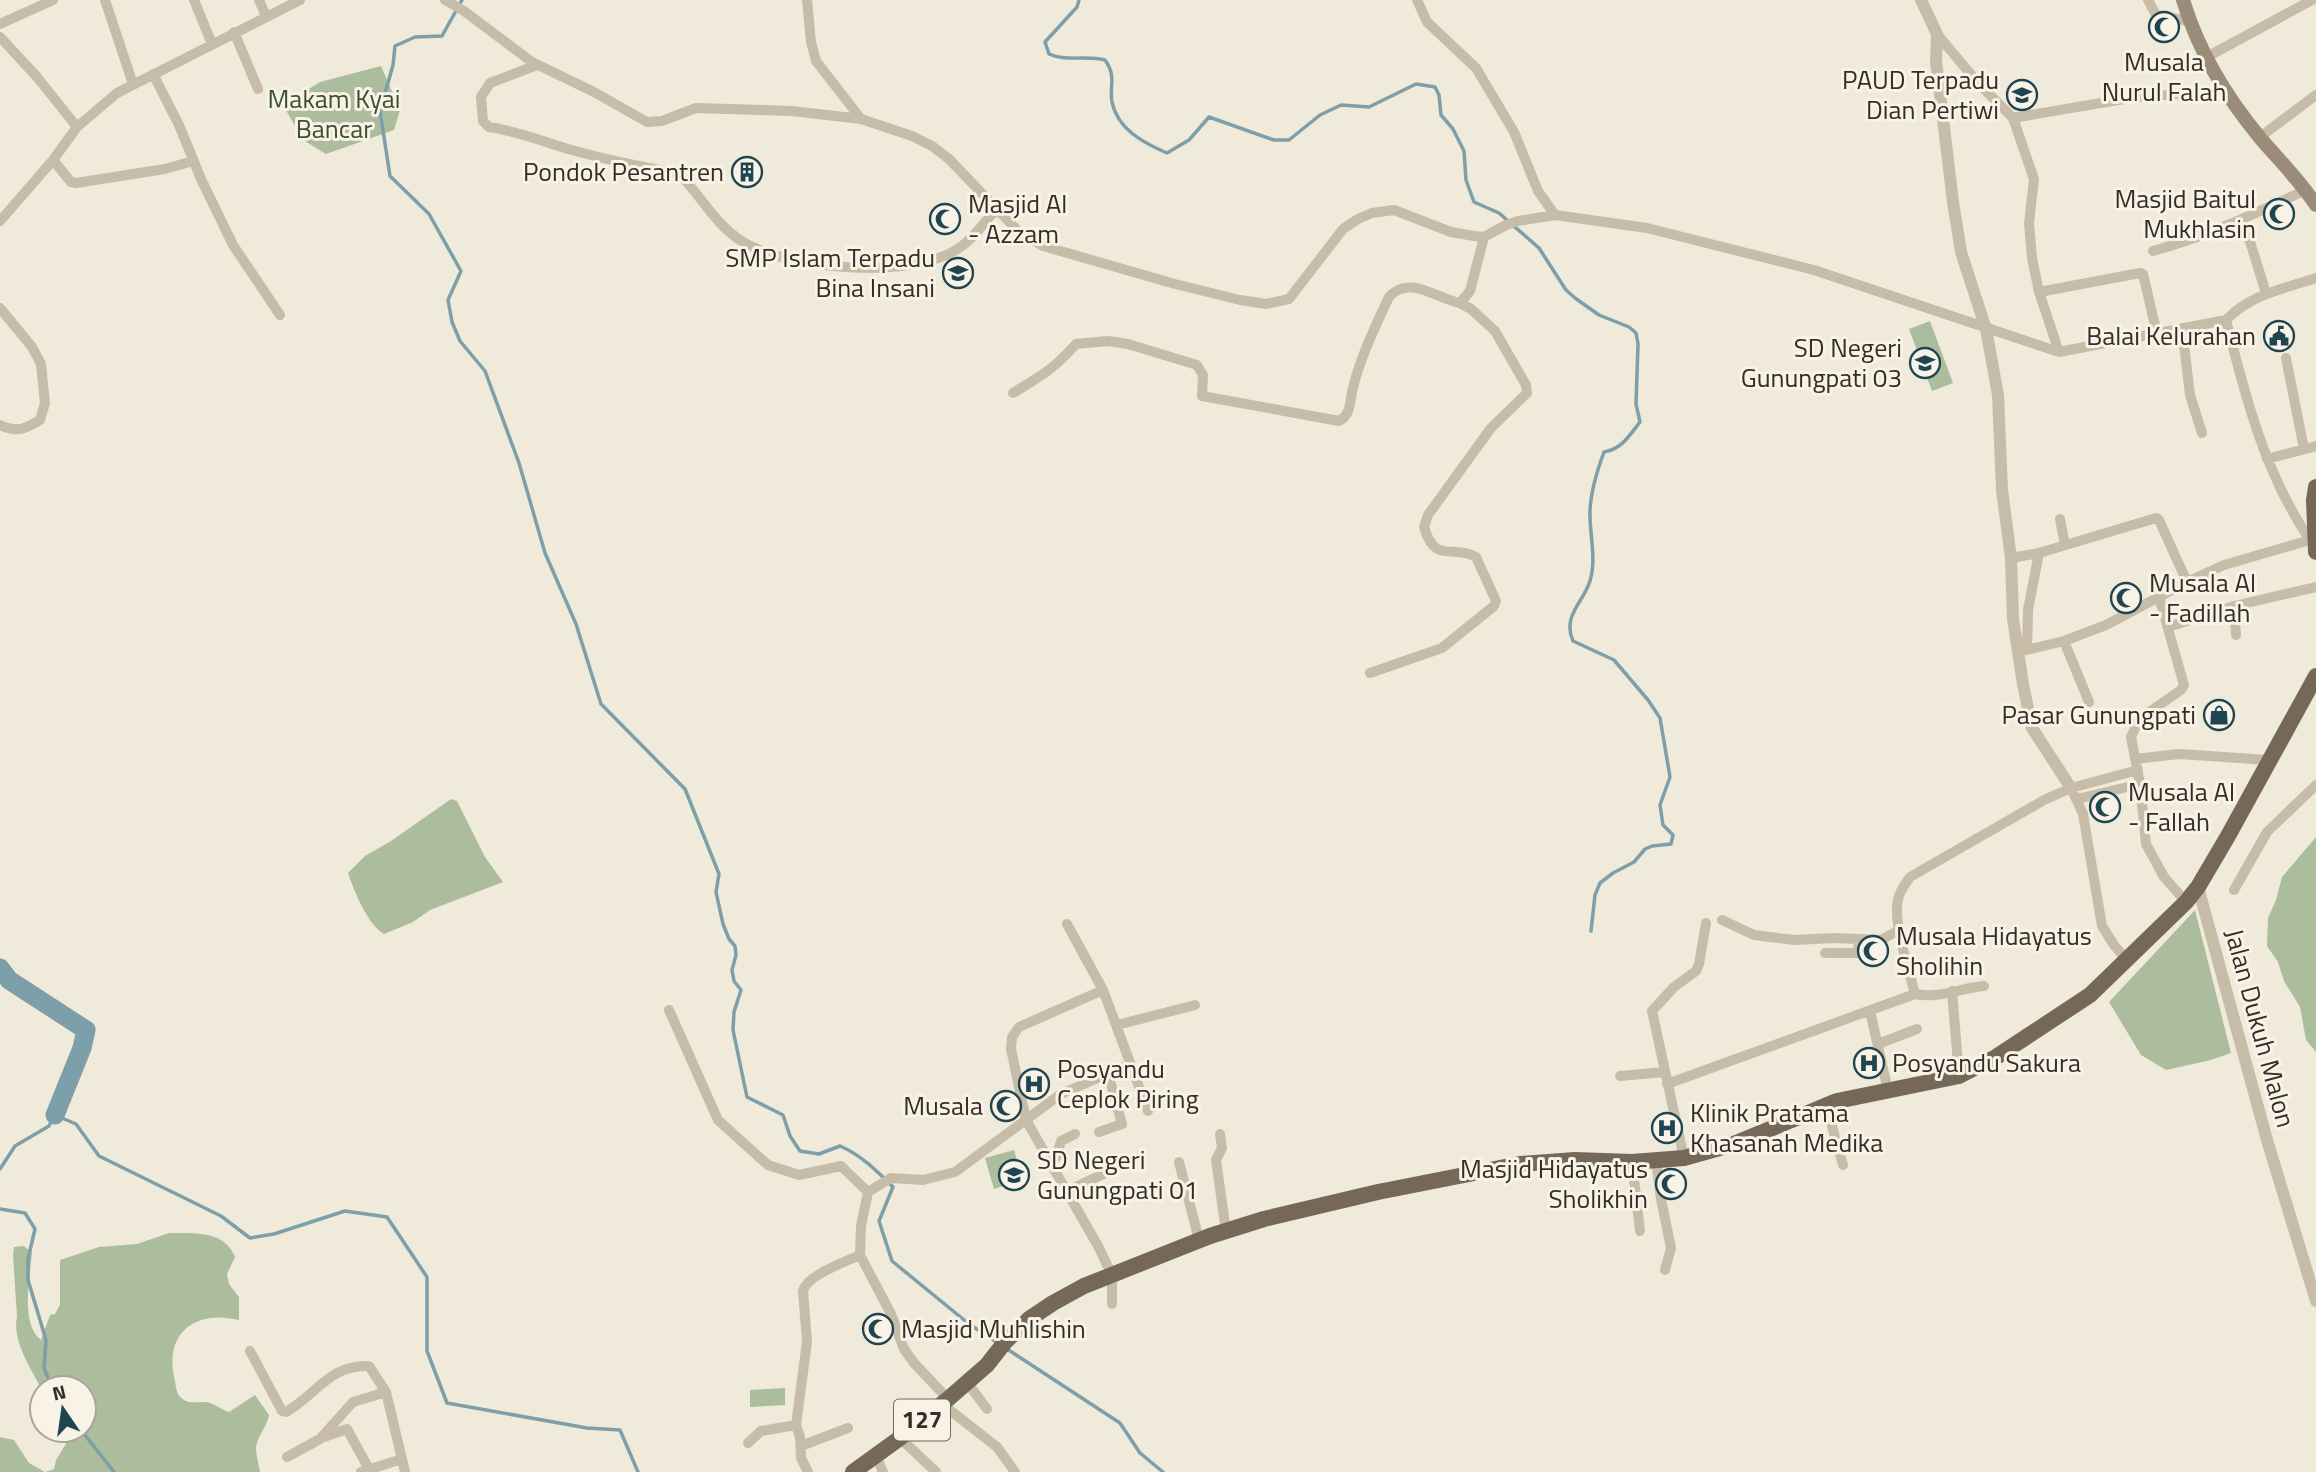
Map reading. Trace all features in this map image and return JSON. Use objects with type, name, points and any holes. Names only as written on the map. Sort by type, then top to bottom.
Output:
[{"type":"main road","points":[[2183,0],[2204,58],[2224,90],[2316,204]]},
{"type":"main road","points":[[2314,542],[2316,487]]},
{"type":"main road","name":"127","points":[[853,1472],[945,1401],[987,1365],[1005,1342],[1029,1320],[1053,1303],[1084,1286],[1199,1240],[1378,1192],[1520,1164],[1575,1160],[1632,1163],[1684,1158],[1734,1143],[1826,1105],[1959,1076],[1996,1057],[2090,995],[2186,902],[2198,887],[2316,676]]},
{"type":"street","points":[[0,24],[53,0]]},
{"type":"street","points":[[105,0],[133,84]]},
{"type":"street","points":[[194,0],[212,44]]},
{"type":"street","points":[[258,0],[266,16]]},
{"type":"street","points":[[0,220],[53,160],[77,127],[117,93],[300,0]]},
{"type":"street","points":[[807,0],[811,42],[817,61],[861,119]]},
{"type":"street","points":[[1417,0],[1427,22],[1476,68],[1514,132],[1538,191],[1555,215]]},
{"type":"street","points":[[1921,0],[1937,34],[1978,83],[2013,118],[2034,179],[2029,223],[2032,258],[2039,292],[2059,352]]},
{"type":"street","points":[[2148,0],[2156,15],[2189,21]]},
{"type":"street","points":[[2204,58],[2312,0]]},
{"type":"street","points":[[455,6],[537,65],[594,92],[647,122],[662,121],[696,108],[792,111],[861,119],[912,136],[932,146],[949,159],[1020,233],[1043,246],[1175,284],[1266,304],[1289,299],[1343,229],[1372,213],[1394,210],[1462,235],[1484,237],[1518,221],[1555,215],[1647,228],[1814,270],[2059,352],[2226,320],[2238,308],[2266,293],[2316,278]]},
{"type":"street","points":[[234,32],[258,89]]},
{"type":"street","points":[[1937,34],[1936,61],[1961,252],[1986,329],[1998,395],[2002,490],[2011,558],[2013,619],[2023,651],[2032,728],[2074,794],[2091,856],[2102,926],[2127,960]]},
{"type":"street","points":[[0,37],[37,76],[77,127]]},
{"type":"street","points":[[537,65],[530,70],[491,83],[481,97],[483,121],[489,127],[512,130],[629,165],[678,173],[713,217],[738,239],[780,258],[863,268],[911,266],[959,248],[996,209]]},
{"type":"street","points":[[153,74],[233,245],[280,315]]},
{"type":"street","points":[[2013,118],[2130,98],[2224,90]]},
{"type":"street","points":[[2260,137],[2316,95]]},
{"type":"street","points":[[53,160],[71,182],[76,183],[165,169],[193,161]]},
{"type":"street","points":[[2153,251],[2180,244],[2243,219],[2306,190]]},
{"type":"street","points":[[2243,219],[2266,293]]},
{"type":"street","points":[[1460,303],[1470,291],[1484,237]]},
{"type":"street","points":[[2039,292],[2143,274],[2157,334]]},
{"type":"street","points":[[1013,393],[1051,371],[1076,344],[1108,341],[1128,344],[1197,365],[1203,375],[1202,396],[1339,421],[1348,413],[1364,355],[1393,293],[1409,287],[1420,288],[1471,309],[1495,331],[1526,385],[1527,393],[1492,428],[1428,514],[1424,527],[1432,543],[1440,551],[1476,556],[1496,601],[1494,606],[1442,648],[1370,673]]},
{"type":"street","points":[[0,308],[32,347],[41,364],[45,403],[40,420],[22,430],[15,431],[0,425]]},
{"type":"street","points":[[2023,651],[2064,641],[2106,625],[2224,565],[2314,542],[2299,523],[2267,459],[2246,400],[2226,320]]},
{"type":"street","points":[[2182,328],[2190,395],[2202,433]]},
{"type":"street","points":[[2286,358],[2304,449]]},
{"type":"street","points":[[2267,459],[2316,446]]},
{"type":"street","points":[[2011,558],[2039,553],[2156,518],[2187,582]]},
{"type":"street","points":[[2060,519],[2065,545]]},
{"type":"street","points":[[2023,651],[2039,553]]},
{"type":"street","points":[[2168,627],[2234,606],[2316,587]]},
{"type":"street","points":[[2159,597],[2185,685],[2139,719],[2132,733],[2146,844],[2164,877],[2186,902]]},
{"type":"street","points":[[2234,606],[2236,635]]},
{"type":"street","points":[[2064,641],[2089,702]]},
{"type":"street","points":[[2074,794],[2137,764],[2179,754],[2270,760]]},
{"type":"street","points":[[1915,994],[1899,930],[1897,905],[1899,895],[1910,877],[2044,800],[2140,784]]},
{"type":"street","points":[[2234,891],[2267,832],[2316,785]]},
{"type":"street","name":"Jalan Dukuh Malon","points":[[2198,887],[2267,1140],[2316,1301]]},
{"type":"street","points":[[1722,920],[1754,935],[1795,940],[1881,940],[1899,930]]},
{"type":"street","points":[[1684,1158],[1652,1011],[1674,986],[1696,971],[1706,923]]},
{"type":"street","points":[[1067,924],[1103,990],[1148,1111]]},
{"type":"street","points":[[1825,954],[1857,953],[1859,939]]},
{"type":"street","points":[[1667,1084],[1915,994],[1937,995],[1984,986]]},
{"type":"street","points":[[1103,990],[1019,1027],[1015,1031],[1012,1049],[1026,1120],[1112,1275],[1112,1304]]},
{"type":"street","points":[[1952,991],[1959,1076]]},
{"type":"street","points":[[1117,1025],[1195,1005]]},
{"type":"street","points":[[669,1010],[718,1120],[768,1165],[799,1175],[841,1166],[868,1192]]},
{"type":"street","points":[[1870,1011],[1888,1091]]},
{"type":"street","points":[[1878,1044],[1917,1029]]},
{"type":"street","points":[[1015,1472],[997,1447],[945,1401],[904,1349],[891,1314],[860,1255],[861,1226],[868,1192],[886,1181],[923,1180],[956,1172],[1061,1094],[1130,1064]]},
{"type":"street","points":[[1620,1076],[1665,1072]]},
{"type":"street","points":[[1099,1132],[1122,1124],[1108,1073]]},
{"type":"street","points":[[1826,1105],[1843,1165]]},
{"type":"street","points":[[1050,1163],[1056,1158],[1061,1141],[1074,1134]]},
{"type":"street","points":[[1220,1134],[1222,1148],[1216,1160],[1226,1231]]},
{"type":"street","points":[[1656,1160],[1671,1248],[1665,1270]]},
{"type":"street","points":[[1179,1161],[1199,1240]]},
{"type":"street","points":[[1632,1163],[1640,1231]]},
{"type":"street","points":[[1067,1191],[1110,1171]]},
{"type":"street","points":[[808,1472],[801,1458],[796,1425],[807,1342],[804,1285],[860,1255]]},
{"type":"street","points":[[250,1351],[282,1411],[286,1412],[341,1369],[369,1366],[386,1392],[405,1472]]},
{"type":"street","points":[[966,1381],[987,1409]]},
{"type":"street","points":[[320,1439],[353,1402],[386,1392]]},
{"type":"street","points":[[748,1443],[761,1431],[796,1425]]},
{"type":"street","points":[[801,1446],[848,1428]]},
{"type":"street","points":[[287,1457],[320,1439],[347,1429],[365,1470],[402,1459]]},
{"type":"street","points":[[900,1438],[936,1472]]},
{"type":"street","points":[[876,1456],[883,1472]]},
{"type":"green space","name":"Makam Kyai Bancar","points":[[381,66],[400,110],[394,130],[326,154],[303,140],[283,105],[320,82]]},
{"type":"green space","points":[[1930,321],[1953,383],[1932,391],[1909,329]]},
{"type":"green space","points":[[451,799],[457,801],[485,857],[503,882],[430,910],[413,922],[384,934],[367,915],[348,873],[365,856]]},
{"type":"green space","points":[[2316,837],[2316,1052],[2306,1040],[2300,1007],[2267,946],[2268,918],[2282,877]]},
{"type":"green space","points":[[2195,910],[2231,1053],[2166,1070],[2141,1055],[2109,1002]]},
{"type":"green space","points":[[1014,1150],[1023,1180],[994,1189],[985,1158]]},
{"type":"green space","points":[[169,1233],[198,1233],[224,1242],[235,1257],[227,1274],[229,1284],[239,1297],[239,1320],[208,1318],[196,1322],[178,1338],[172,1364],[177,1392],[187,1401],[207,1402],[229,1412],[255,1395],[269,1415],[256,1448],[260,1472],[45,1472],[54,1469],[66,1444],[98,1444],[98,1374],[33,1374],[17,1335],[14,1247],[24,1246],[32,1253],[28,1312],[30,1323],[41,1340],[50,1315],[55,1314],[60,1305],[60,1260],[99,1247],[137,1244]]},
{"type":"green space","points":[[785,1388],[785,1405],[750,1407],[750,1390]]},
{"type":"green space","points":[[0,1437],[14,1440],[29,1463],[45,1472],[0,1472]]},
{"type":"waterway","points":[[462,0],[442,36],[415,37],[395,46],[393,65],[380,111],[390,176],[429,214],[461,271],[448,300],[452,322],[460,341],[485,371],[519,463],[545,553],[576,624],[601,704],[685,789],[719,874],[716,892],[723,924],[735,946],[736,955],[732,970],[734,981],[741,990],[734,1012],[733,1030],[747,1097],[783,1115],[790,1136],[800,1151],[819,1154],[840,1146],[875,1169],[893,1187],[879,1221],[892,1261],[969,1324],[998,1343]]},
{"type":"waterway","points":[[1079,0],[1077,7],[1045,42],[1049,54],[1062,58],[1105,60],[1112,76],[1112,102],[1120,120],[1141,140],[1167,153],[1189,140],[1209,117],[1274,140],[1289,140],[1320,115],[1341,105],[1369,107],[1416,84],[1435,87],[1439,95],[1441,115],[1453,129],[1464,151],[1466,180],[1474,202],[1499,213],[1539,248],[1566,290],[1575,298],[1599,315],[1629,327],[1636,333],[1636,404],[1640,422],[1620,445],[1604,452],[1599,466],[1590,510],[1592,572],[1587,589],[1572,617],[1570,632],[1573,641],[1614,660],[1660,718],[1670,777],[1660,805],[1663,825],[1673,835],[1671,844],[1645,849],[1634,862],[1600,883],[1595,895],[1591,931]]},
{"type":"waterway","points":[[0,968],[9,980],[86,1030],[82,1048],[55,1115]]},
{"type":"waterway","points":[[0,1169],[15,1146],[49,1126],[55,1115],[76,1124],[99,1156],[221,1216],[250,1238],[274,1234],[345,1211],[387,1217],[427,1277],[427,1351],[447,1403],[587,1428],[620,1430],[638,1472]]},
{"type":"waterway","points":[[0,1209],[25,1213],[35,1229],[28,1259],[28,1280],[46,1340],[44,1368],[46,1374]]},
{"type":"waterway","points":[[1007,1349],[1120,1423],[1140,1453],[1163,1472]]},
{"type":"waterway","points":[[92,1444],[114,1472]]},
{"type":"place","name":"Musala Nurul Falah","points":[[2164,27]]},
{"type":"place","name":"PAUD Terpadu Dian Pertiwi","points":[[2022,95]]},
{"type":"place","name":"Pondok Pesantren","points":[[747,172]]},
{"type":"place","name":"Masjid Baitul Mukhlasin","points":[[2279,214]]},
{"type":"place","name":"Masjid Al - Azzam","points":[[945,219]]},
{"type":"place","name":"SMP Islam Terpadu Bina Insani","points":[[958,273]]},
{"type":"place","name":"Balai Kelurahan","points":[[2279,336]]},
{"type":"place","name":"SD Negeri Gunungpati 03","points":[[1925,363]]},
{"type":"place","name":"Musala Al - Fadillah","points":[[2126,598]]},
{"type":"place","name":"Pasar Gunungpati","points":[[2219,715]]},
{"type":"place","name":"Musala Al - Fallah","points":[[2105,807]]},
{"type":"place","name":"Musala Hidayatus Sholihin","points":[[1873,951]]},
{"type":"place","name":"Posyandu Sakura","points":[[1869,1063]]},
{"type":"place","name":"Posyandu Ceplok Piring","points":[[1034,1084]]},
{"type":"place","name":"Musala","points":[[1006,1106]]},
{"type":"place","name":"Klinik Pratama Khasanah Medika","points":[[1667,1128]]},
{"type":"place","name":"SD Negeri Gunungpati 01","points":[[1014,1175]]},
{"type":"place","name":"Masjid Hidayatus Sholikhin","points":[[1671,1184]]},
{"type":"place","name":"Masjid Muhlishin","points":[[878,1329]]}]
